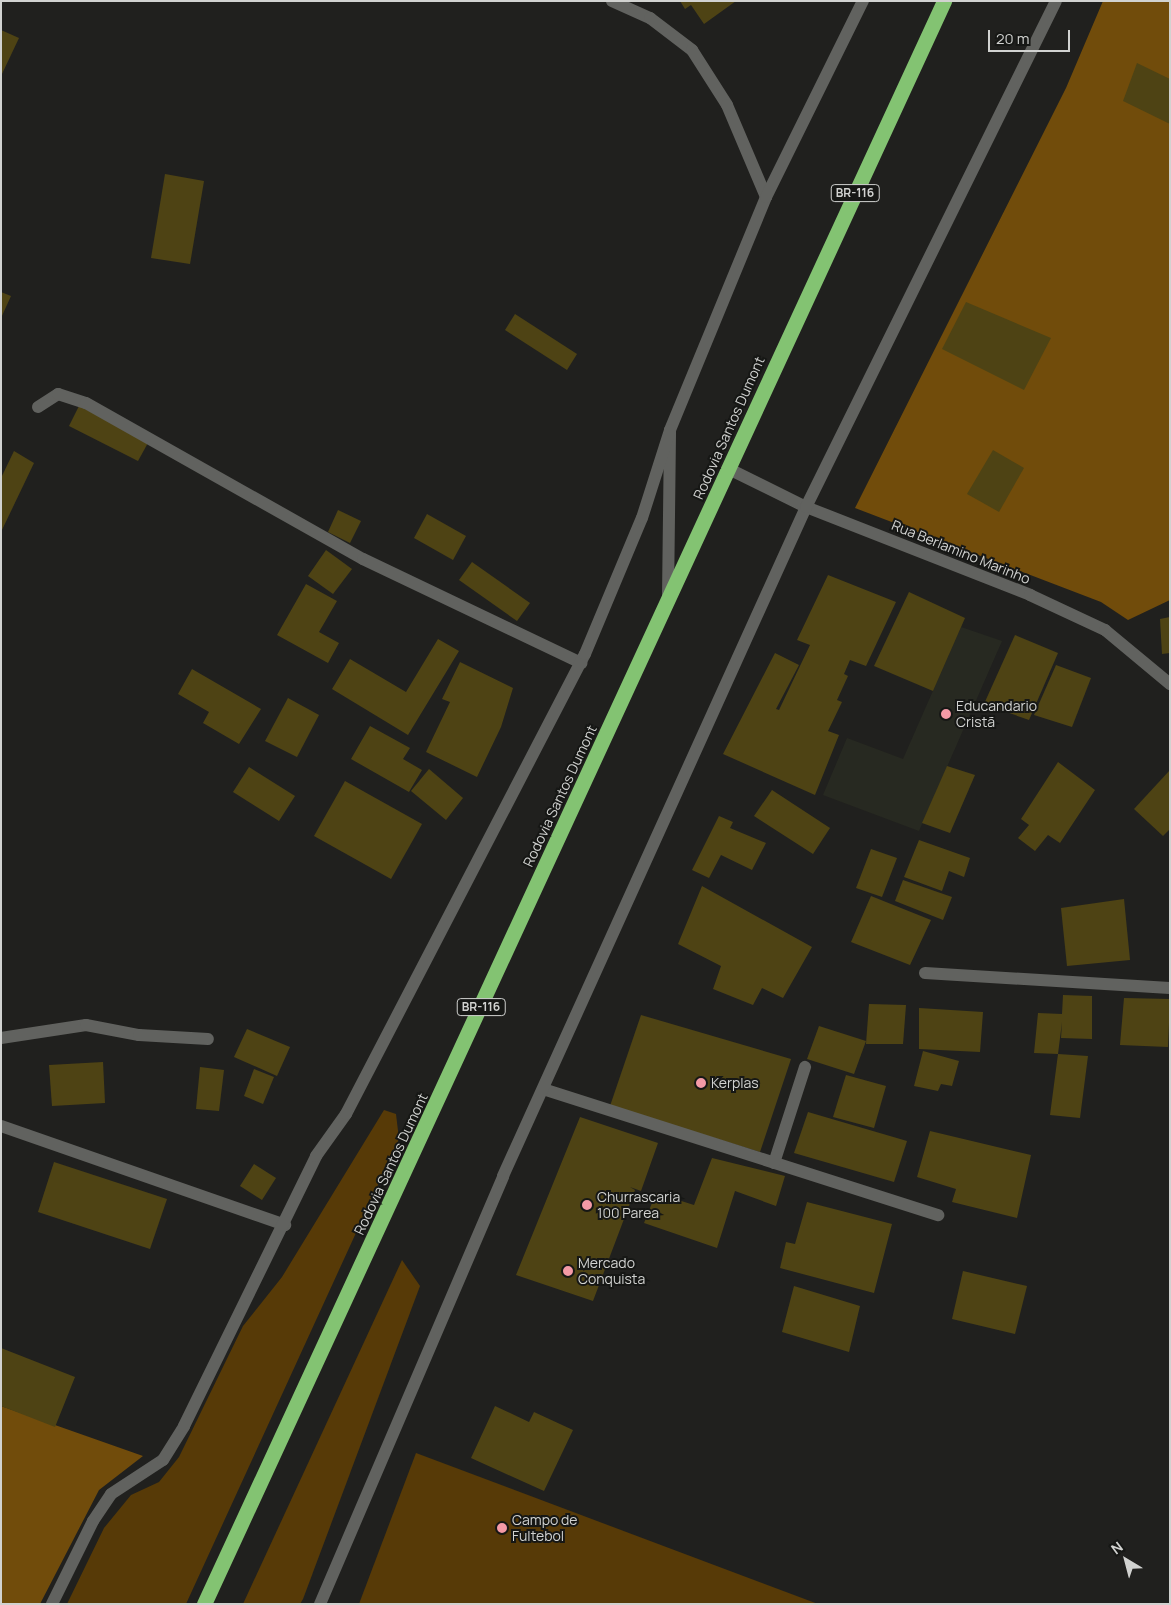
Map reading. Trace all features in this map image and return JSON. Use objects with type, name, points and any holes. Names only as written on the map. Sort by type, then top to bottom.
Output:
[{"type":"highway","name":"Rodovia Santos Dumont","points":[[204,1604],[944,1]]},
{"type":"street","points":[[612,1],[650,18],[692,50],[727,104],[766,197]]},
{"type":"street","points":[[52,1604],[93,1521],[112,1494],[163,1460],[184,1426],[284,1225],[316,1156],[346,1114],[581,663],[642,518],[670,430],[766,197],[863,1]]},
{"type":"street","points":[[320,1604],[543,1089],[806,507],[1056,1]]},
{"type":"street","points":[[38,407],[58,394],[86,403],[363,559],[581,663]]},
{"type":"street","points":[[668,600],[670,430]]},
{"type":"street","name":"Rua Berlamino Marinho","points":[[729,469],[806,507],[1105,630],[1170,684]]},
{"type":"street","points":[[925,973],[1170,988]]},
{"type":"street","points":[[1,1038],[86,1025],[139,1034],[208,1039]]},
{"type":"street","points":[[774,1163],[805,1067]]},
{"type":"street","points":[[543,1089],[938,1215]]},
{"type":"street","points":[[1,1126],[284,1225]]},
{"type":"shaded area","points":[[1103,1],[1170,1],[1170,600],[1128,620],[1101,602],[855,508],[1066,88]]},
{"type":"shaded area","name":"Educandario Cristã","points":[[961,627],[1002,641],[919,831],[823,795],[847,738],[903,759]]},
{"type":"shaded area","points":[[384,1110],[396,1114],[399,1139],[186,1604],[67,1604],[104,1528],[131,1495],[159,1482],[179,1457],[243,1326],[282,1277]]},
{"type":"shaded area","points":[[402,1260],[420,1286],[303,1599],[300,1604],[243,1604]]},
{"type":"shaded area","points":[[1,1406],[143,1456],[99,1490],[40,1604],[1,1604]]},
{"type":"shaded area","name":"Campo de Fultebol","points":[[416,1453],[818,1604],[359,1604]]},
{"type":"building","points":[[680,1],[736,1],[704,24],[691,5],[685,9]]},
{"type":"building","points":[[1,30],[19,38],[1,76]]},
{"type":"building","points":[[1137,63],[1170,79],[1170,124],[1123,101]]},
{"type":"building","points":[[165,174],[204,181],[190,264],[151,258]]},
{"type":"building","points":[[1,292],[11,296],[1,318]]},
{"type":"building","points":[[966,302],[1051,338],[1024,390],[942,349]]},
{"type":"building","points":[[515,314],[577,354],[567,370],[505,330]]},
{"type":"building","points":[[79,406],[149,441],[138,461],[69,426]]},
{"type":"building","points":[[993,450],[1024,468],[999,512],[967,494]]},
{"type":"building","points":[[14,451],[34,463],[1,532],[1,478]]},
{"type":"building","points":[[338,510],[361,521],[350,543],[328,532]]},
{"type":"building","points":[[427,514],[466,536],[453,560],[414,538]]},
{"type":"building","points":[[326,550],[352,569],[333,594],[308,576]]},
{"type":"building","points":[[472,562],[530,603],[517,621],[459,580]]},
{"type":"building","points":[[828,575],[896,602],[866,666],[850,660],[844,674],[848,676],[837,700],[842,702],[828,731],[839,735],[815,795],[723,754],[775,653],[799,665],[776,709],[779,710],[810,645],[797,640]]},
{"type":"building","points":[[306,584],[337,601],[319,632],[339,643],[328,663],[277,635]]},
{"type":"building","points":[[909,592],[965,618],[933,691],[874,666]]},
{"type":"building","points":[[1170,617],[1170,653],[1162,654],[1160,619]]},
{"type":"building","points":[[1015,635],[1058,653],[1029,720],[984,704]]},
{"type":"building","points":[[438,639],[459,651],[408,735],[332,689],[350,659],[406,692]]},
{"type":"building","points":[[460,662],[513,688],[501,727],[477,777],[426,752],[450,702],[442,699]]},
{"type":"building","points":[[1056,665],[1091,678],[1072,727],[1034,715]]},
{"type":"building","points":[[192,669],[261,709],[239,744],[203,723],[209,712],[178,694]]},
{"type":"building","points":[[288,698],[319,715],[297,757],[265,741]]},
{"type":"building","points":[[370,726],[410,748],[403,759],[422,770],[409,792],[351,759]]},
{"type":"building","points":[[1058,762],[1095,790],[1060,843],[1048,835],[1035,851],[1018,838],[1029,825],[1021,819]]},
{"type":"building","points":[[947,766],[975,775],[950,833],[922,823]]},
{"type":"building","points":[[249,767],[295,796],[279,821],[233,792]]},
{"type":"building","points":[[429,769],[463,798],[446,820],[411,791]]},
{"type":"building","points":[[1170,770],[1170,829],[1163,836],[1134,809]]},
{"type":"building","points":[[345,781],[422,824],[391,879],[314,836]]},
{"type":"building","points":[[772,790],[830,828],[813,854],[754,816]]},
{"type":"building","points":[[719,816],[733,822],[730,828],[766,843],[752,870],[721,855],[709,878],[692,870]]},
{"type":"building","points":[[919,840],[970,858],[964,877],[949,871],[942,891],[904,877]]},
{"type":"building","points":[[871,849],[897,858],[882,897],[856,888]]},
{"type":"building","points":[[903,880],[952,897],[943,920],[895,901]]},
{"type":"building","points":[[702,886],[812,947],[783,998],[762,988],[753,1005],[713,989],[721,966],[678,944]]},
{"type":"building","points":[[871,896],[931,920],[910,965],[851,942]]},
{"type":"building","points":[[1124,899],[1130,960],[1067,966],[1061,908]]},
{"type":"building","points":[[1063,995],[1092,996],[1092,1039],[1061,1038],[1062,1022],[1058,1054],[1034,1053],[1038,1013],[1062,1014]]},
{"type":"building","points":[[1124,998],[1170,999],[1168,1047],[1120,1045]]},
{"type":"building","points":[[869,1004],[906,1005],[903,1044],[866,1044]]},
{"type":"building","points":[[919,1008],[983,1012],[980,1052],[919,1049]]},
{"type":"building","name":"Kerplas","points":[[641,1015],[791,1059],[760,1152],[610,1106]]},
{"type":"building","points":[[819,1026],[866,1041],[854,1074],[807,1059]]},
{"type":"building","points":[[247,1029],[290,1047],[277,1076],[234,1057]]},
{"type":"building","points":[[923,1051],[959,1061],[952,1086],[941,1084],[938,1091],[914,1086]]},
{"type":"building","points":[[1058,1054],[1088,1056],[1080,1118],[1050,1115]]},
{"type":"building","points":[[103,1062],[105,1103],[52,1106],[49,1065]]},
{"type":"building","points":[[200,1067],[224,1070],[219,1111],[196,1109]]},
{"type":"building","points":[[254,1069],[274,1077],[263,1104],[244,1096]]},
{"type":"building","points":[[846,1075],[886,1086],[874,1128],[833,1117]]},
{"type":"building","points":[[808,1112],[907,1141],[894,1182],[794,1153]]},
{"type":"building","points":[[580,1117],[658,1143],[641,1191],[630,1187],[635,1190],[593,1301],[516,1275]]},
{"type":"building","points":[[930,1131],[1031,1155],[1017,1218],[952,1202],[956,1189],[917,1177]]},
{"type":"building","points":[[712,1158],[785,1176],[776,1206],[735,1191],[717,1248],[644,1223],[656,1193],[694,1205]]},
{"type":"building","points":[[54,1162],[167,1199],[150,1249],[38,1212]]},
{"type":"building","points":[[254,1164],[276,1178],[262,1200],[240,1186]]},
{"type":"building","points":[[807,1202],[892,1224],[874,1293],[780,1268],[786,1242],[795,1244]]},
{"type":"building","points":[[963,1271],[1027,1286],[1015,1334],[952,1319]]},
{"type":"building","points":[[794,1286],[860,1306],[849,1352],[782,1332]]},
{"type":"building","points":[[1,1348],[75,1377],[55,1427],[1,1406]]},
{"type":"building","points":[[495,1406],[529,1422],[534,1412],[573,1430],[544,1491],[471,1458]]},
{"type":"place","name":"Educandario Cristã","points":[[946,714]]},
{"type":"place","name":"Kerplas","points":[[701,1083]]},
{"type":"place","name":"Churrascaria 100 Parea","points":[[587,1205]]},
{"type":"place","name":"Mercado Conquista","points":[[568,1271]]},
{"type":"place","name":"Campo de Fultebol","points":[[502,1528]]}]
